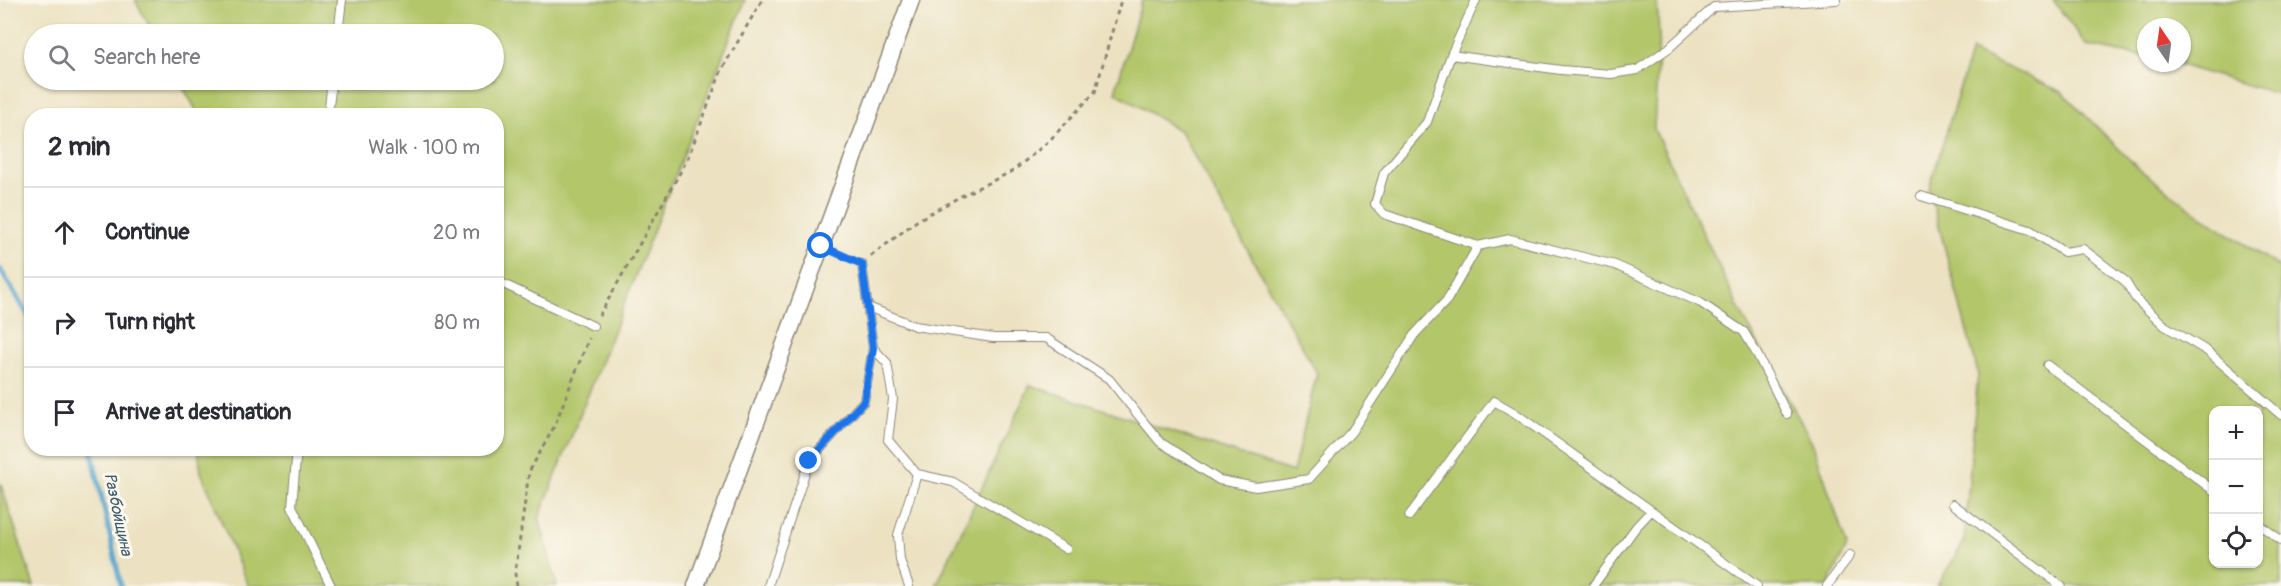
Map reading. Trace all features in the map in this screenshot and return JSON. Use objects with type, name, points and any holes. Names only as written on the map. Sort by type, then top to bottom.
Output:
[{"type":"street","points":[[696,586],[911,0]]},
{"type":"lane","points":[[339,24],[342,0]]},
{"type":"lane","points":[[1476,0],[1451,55],[1427,122],[1384,173],[1375,204],[1384,214],[1478,246],[1510,238],[1615,266],[1701,303],[1744,332],[1787,414]]},
{"type":"lane","points":[[1451,55],[1562,70],[1620,73],[1637,70],[1669,48],[1714,6],[1836,0]]},
{"type":"lane","points":[[329,108],[331,90]]},
{"type":"lane","points":[[1921,196],[2030,230],[2064,252],[2083,249],[2125,281],[2136,299],[2165,326],[2207,351],[2281,415]]},
{"type":"lane","points":[[868,307],[915,326],[993,338],[1046,338],[1109,379],[1160,442],[1219,480],[1256,487],[1309,479],[1352,431],[1414,335],[1447,300],[1478,246]]},
{"type":"lane","points":[[768,586],[809,461],[864,401],[873,348],[862,264]]},
{"type":"lane","points":[[504,284],[593,326]]},
{"type":"lane","points":[[873,348],[887,363],[893,399],[888,440],[917,474],[953,482],[1066,549]]},
{"type":"lane","points":[[2047,365],[2209,487]]},
{"type":"lane","points":[[1409,516],[1494,401],[1515,413],[1758,586]]},
{"type":"lane","points":[[296,456],[292,506],[331,586]]},
{"type":"lane","points":[[909,586],[900,560],[898,535],[917,474]]},
{"type":"lane","points":[[1953,504],[2061,586]]},
{"type":"lane","points":[[1593,586],[1636,527],[1651,511]]},
{"type":"lane","points":[[2263,527],[2281,540]]},
{"type":"lane","points":[[1827,586],[1850,555]]},
{"type":"path","points":[[517,586],[515,574],[529,472],[554,427],[593,326],[687,160],[722,69],[762,0]]},
{"type":"path","points":[[821,246],[862,264],[918,220],[1013,171],[1049,141],[1095,92],[1121,0]]},
{"type":"green space","points":[[135,0],[745,0],[539,518],[557,586],[248,586],[201,472],[199,456],[504,456],[504,108],[195,108],[185,90],[504,90],[504,24],[148,24]]},
{"type":"green space","points":[[1142,0],[1657,0],[1659,34],[1654,129],[1738,307],[1813,444],[1847,546],[1828,586],[936,586],[1030,385],[1293,472],[1317,373],[1180,131],[1115,92]]},
{"type":"green space","points":[[2053,0],[2281,0],[2281,95],[2191,68],[2191,18],[2137,18],[2137,55],[2086,45]]},
{"type":"green space","points":[[1971,51],[2062,92],[2139,169],[2201,216],[2281,268],[2281,586],[1937,586],[1964,542],[1978,373],[1929,189]]},
{"type":"green space","points":[[0,482],[34,586],[0,586]]},
{"type":"waterway","name":"Разбойщина","points":[[0,269],[24,309]]},
{"type":"waterway","name":"Разбойщина","points":[[93,456],[121,586]]},
{"type":"route","points":[[809,461],[864,401],[873,348],[862,264],[821,246]]}]
